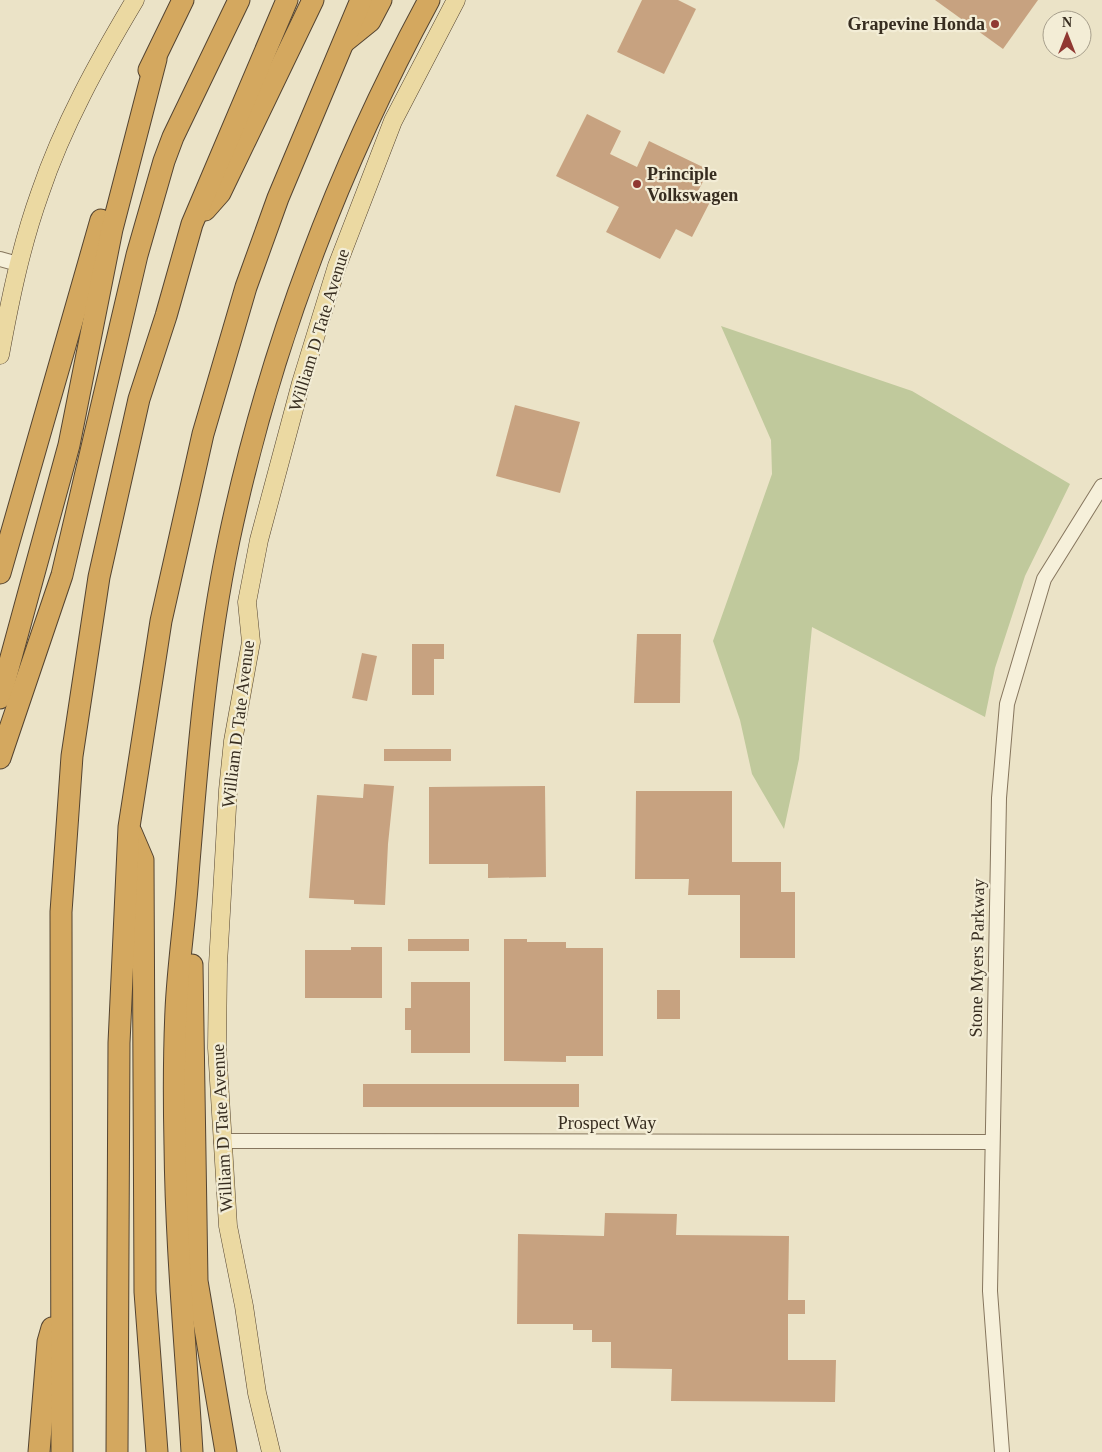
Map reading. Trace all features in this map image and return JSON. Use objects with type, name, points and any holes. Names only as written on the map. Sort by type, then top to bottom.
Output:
[{"type":"highway","points":[[0,573],[128,125],[143,81],[156,59],[183,0]]},
{"type":"highway","points":[[173,137],[174,110],[223,0]]},
{"type":"highway","points":[[0,758],[62,575],[137,255],[173,137],[239,0]]},
{"type":"highway","points":[[62,1452],[60,1306],[61,912],[72,756],[99,577],[139,399],[166,316],[192,224],[287,0]]},
{"type":"highway","points":[[192,224],[220,194],[313,0]]},
{"type":"highway","points":[[117,1452],[118,1043],[130,827],[160,621],[203,434],[252,270],[278,198],[340,45],[361,0]]},
{"type":"highway","points":[[340,45],[370,21],[381,0]]},
{"type":"highway","points":[[192,1452],[175,1148],[176,1008],[197,759],[208,664],[228,542],[258,418],[297,295],[332,202],[368,122],[430,0]]},
{"type":"highway","points":[[0,698],[69,445],[112,228],[156,59]]},
{"type":"highway","points":[[130,827],[143,860],[145,1292],[157,1452]]},
{"type":"highway","points":[[185,918],[191,932],[197,1282],[226,1452]]},
{"type":"highway","points":[[39,1452],[48,1342],[60,1306]]},
{"type":"main road","points":[[0,355],[18,264],[40,194],[64,131],[101,56],[135,0]]},
{"type":"main road","name":"William D Tate Avenue","points":[[271,1452],[257,1393],[244,1306],[228,1226],[221,1141],[217,1048],[221,901],[233,741],[251,642],[247,602],[259,540],[301,383],[338,266],[393,121],[456,0]]},
{"type":"street","points":[[0,259],[18,264]]},
{"type":"street","name":"Stone Myers Parkway","points":[[1002,1452],[990,1292],[999,798],[1007,704],[1044,579],[1102,486]]},
{"type":"street","name":"Prospect Way","points":[[221,1141],[992,1142]]},
{"type":"green space","points":[[721,326],[912,391],[1070,484],[1025,576],[995,668],[985,717],[812,627],[799,759],[784,829],[752,774],[740,720],[713,641],[772,474],[771,440]]},
{"type":"building","points":[[642,0],[678,0],[696,9],[664,74],[617,52]]},
{"type":"building","name":"Grapevine Honda","points":[[935,0],[1038,0],[1003,49]]},
{"type":"building","name":"Principle Volkswagen","points":[[587,114],[621,131],[610,154],[637,167],[649,141],[709,170],[697,193],[711,200],[692,237],[676,229],[660,259],[606,232],[619,207],[556,176]]},
{"type":"building","points":[[515,405],[580,422],[560,493],[496,476]]},
{"type":"building","points":[[637,634],[681,634],[680,703],[634,703]]},
{"type":"building","points":[[412,644],[444,644],[444,659],[434,659],[434,695],[412,695]]},
{"type":"building","points":[[362,653],[377,656],[367,701],[352,698]]},
{"type":"building","points":[[384,749],[451,749],[451,761],[384,761]]},
{"type":"building","points":[[364,784],[394,786],[388,844],[385,905],[354,904],[354,900],[309,898],[317,795],[363,798]]},
{"type":"building","points":[[545,786],[546,877],[488,878],[488,864],[429,864],[429,787]]},
{"type":"building","points":[[636,791],[732,791],[732,862],[781,862],[781,892],[795,892],[795,958],[740,958],[740,895],[688,895],[689,879],[635,879]]},
{"type":"building","points":[[408,939],[469,939],[469,951],[408,951]]},
{"type":"building","points":[[504,939],[527,939],[527,942],[566,942],[566,948],[603,948],[603,1056],[566,1056],[566,1062],[504,1061]]},
{"type":"building","points":[[351,947],[382,947],[382,998],[305,998],[305,950],[351,950]]},
{"type":"building","points":[[411,982],[470,982],[470,1053],[411,1053],[411,1030],[405,1030],[405,1008],[411,1008]]},
{"type":"building","points":[[657,990],[680,990],[680,1019],[657,1019]]},
{"type":"building","points":[[363,1084],[579,1084],[579,1107],[363,1107]]},
{"type":"building","points":[[605,1213],[677,1214],[676,1235],[789,1236],[788,1300],[805,1300],[805,1314],[788,1314],[788,1360],[836,1360],[835,1402],[671,1401],[672,1369],[611,1368],[611,1342],[592,1342],[592,1330],[573,1330],[573,1324],[517,1324],[518,1234],[604,1236]]},
{"type":"place","name":"Grapevine Honda","points":[[995,24]]},
{"type":"place","name":"Principle Volkswagen","points":[[637,184]]}]
